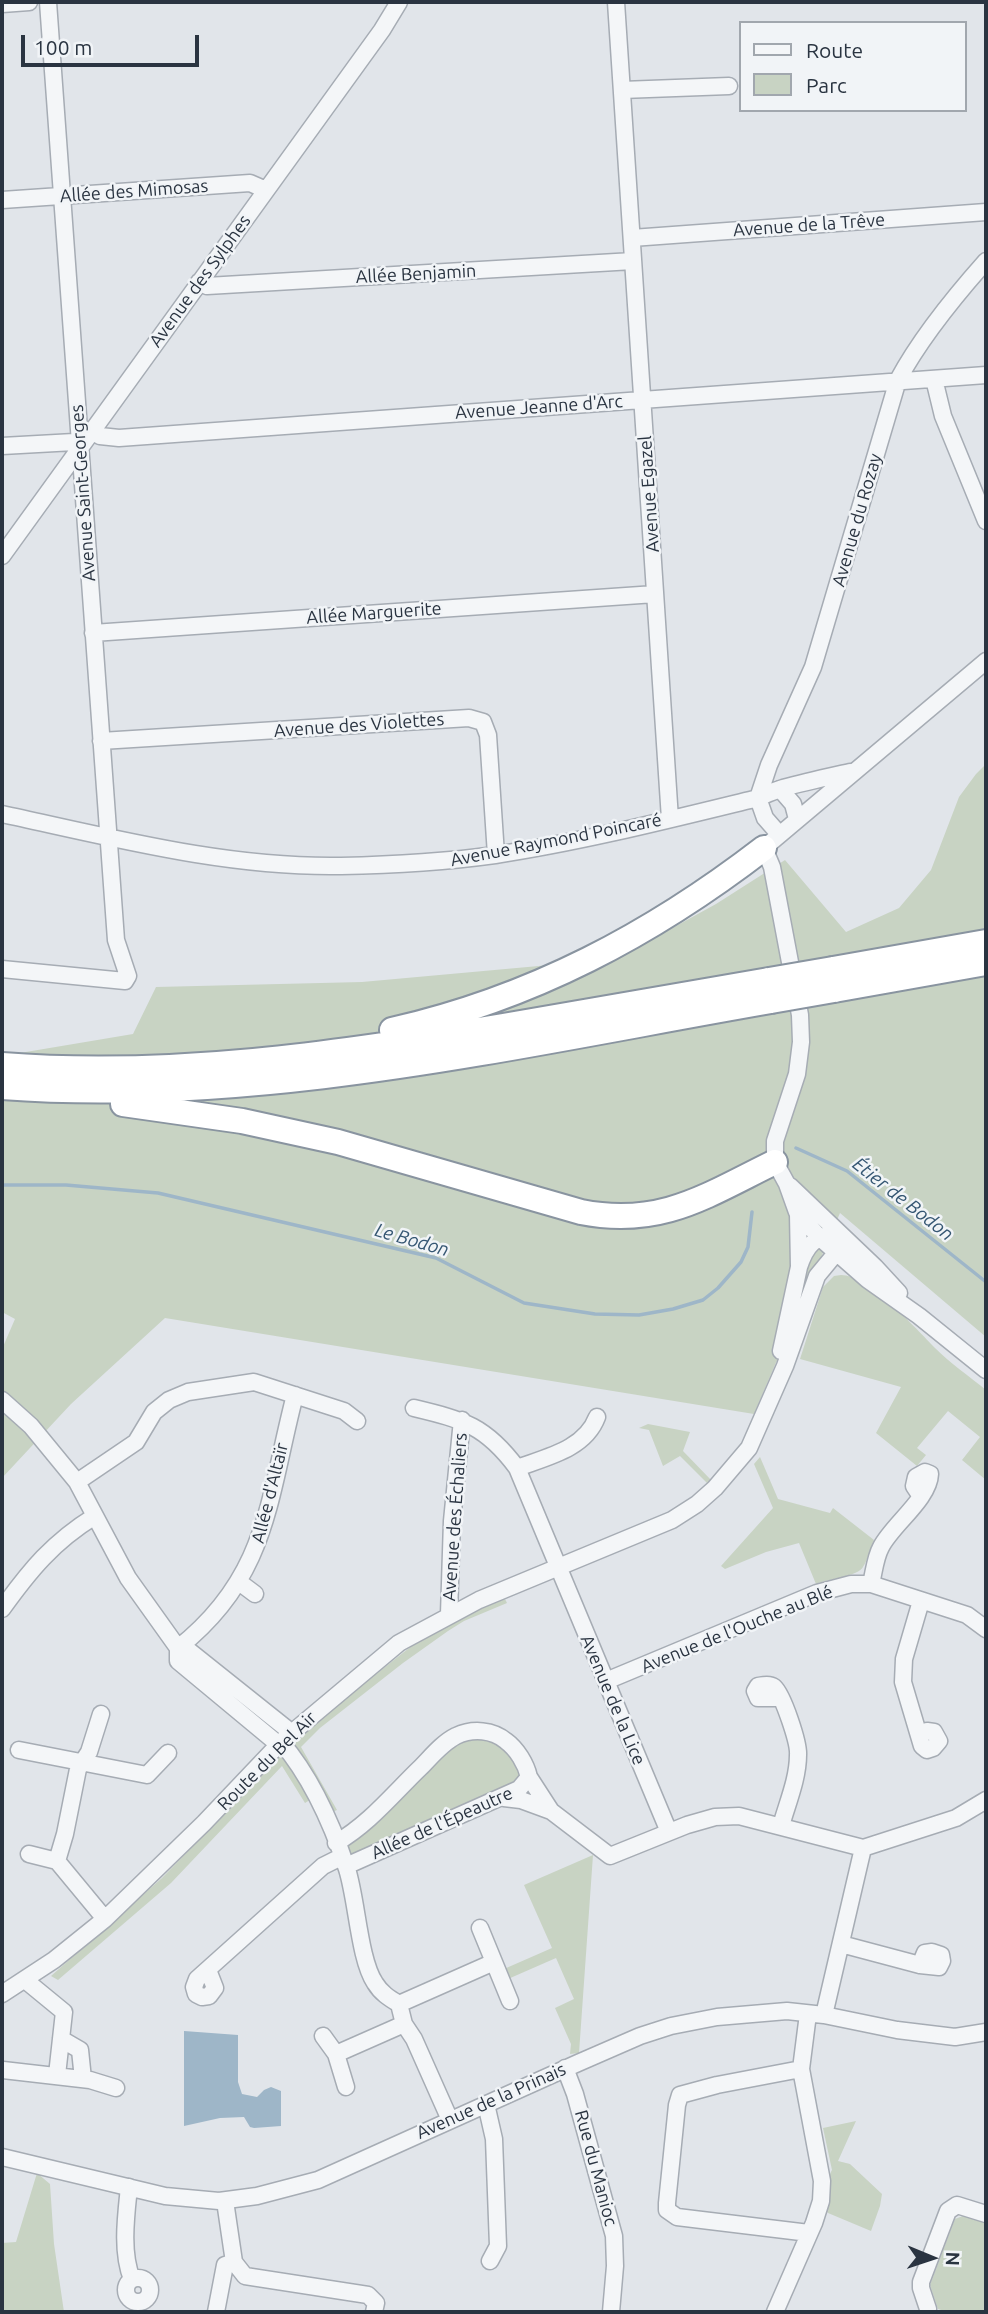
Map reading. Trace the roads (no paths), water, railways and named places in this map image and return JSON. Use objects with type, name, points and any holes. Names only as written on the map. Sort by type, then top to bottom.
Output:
[{"type":"highway","points":[[327,1054],[349,1040],[446,1016],[534,985],[587,962],[645,931],[700,896],[772,841]]},
{"type":"highway","points":[[834,979],[986,942]]},
{"type":"highway","points":[[2,1065],[103,1070],[146,1069],[327,1054],[834,979],[986,963]]},
{"type":"highway","points":[[2,1087],[79,1091],[205,1088],[371,1070],[770,990]]},
{"type":"highway","points":[[79,1091],[97,1101],[242,1121],[338,1142],[609,1218],[637,1217],[671,1211],[702,1199],[775,1162]]},
{"type":"street","points":[[2,4],[29,2]]},
{"type":"street","name":"Avenue Saint-Georges","points":[[2,969],[125,981],[128,976],[116,940],[48,2]]},
{"type":"street","name":"Avenue Egazel","points":[[616,2],[670,818]]},
{"type":"street","name":"Avenue des Sylphes","points":[[2,556],[382,30],[398,3]]},
{"type":"street","points":[[622,90],[729,86]]},
{"type":"street","name":"Allée des Mimosas","points":[[2,200],[250,183],[266,190]]},
{"type":"street","name":"Avenue de la Trêve","points":[[632,238],[986,212]]},
{"type":"street","name":"Allée Benjamin","points":[[199,282],[207,286],[633,261]]},
{"type":"street","name":"Avenue du Rozay","points":[[758,798],[769,765],[813,667],[898,380],[960,290],[986,261]]},
{"type":"street","name":"Avenue Jeanne d'Arc","points":[[93,432],[100,436],[119,438],[986,375]]},
{"type":"street","points":[[934,379],[943,416],[986,521]]},
{"type":"street","points":[[2,446],[74,442],[80,447]]},
{"type":"street","name":"Allée Marguerite","points":[[93,633],[655,594]]},
{"type":"street","name":"Avenue Raymond Poincaré","points":[[772,841],[986,661]]},
{"type":"street","name":"Avenue des Violettes","points":[[101,741],[469,718],[483,722],[488,735],[496,855]]},
{"type":"street","name":"Avenue Raymond Poincaré","points":[[2,814],[108,837],[265,863],[340,866],[448,861],[496,855],[670,818],[758,798],[780,789],[856,770]]},
{"type":"street","points":[[780,789],[793,804],[797,820]]},
{"type":"street","points":[[758,798],[772,841],[769,856],[800,1015],[801,1042],[797,1074],[775,1141],[775,1162],[787,1184],[797,1212],[799,1266]]},
{"type":"street","points":[[787,1184],[876,1267],[919,1316]]},
{"type":"street","points":[[797,1212],[818,1237],[868,1280],[919,1316],[986,1370]]},
{"type":"street","points":[[779,1381],[782,1349],[805,1249],[818,1237],[837,1231]]},
{"type":"street","points":[[779,1381],[817,1276],[836,1253],[837,1231]]},
{"type":"street","name":"Route du Bel Air","points":[[2,1994],[25,1980],[105,1919],[204,1823],[284,1739],[399,1643],[479,1600],[672,1520],[697,1504],[734,1469],[749,1448],[779,1381]]},
{"type":"street","points":[[77,1482],[136,1442],[154,1412],[169,1400],[188,1392],[254,1382],[344,1411],[357,1421]]},
{"type":"street","name":"Allée d'Altaïr","points":[[178,1648],[201,1630],[239,1582],[252,1557],[263,1530],[295,1395]]},
{"type":"street","points":[[2,1400],[31,1426],[77,1482],[128,1578],[178,1648],[188,1650],[284,1739],[312,1786],[341,1855],[353,1890],[368,1967],[374,1983],[385,1996],[399,2004],[404,2024],[414,2039],[450,2120]]},
{"type":"street","name":"Avenue des Échaliers","points":[[414,1408],[462,1420],[489,1436],[517,1468],[558,1568]]},
{"type":"street","points":[[517,1468],[580,1442],[593,1429],[597,1417]]},
{"type":"street","name":"Avenue des Échaliers","points":[[449,1614],[452,1521],[462,1420]]},
{"type":"street","points":[[871,1584],[881,1546],[920,1495]]},
{"type":"street","points":[[2,1609],[26,1574],[68,1533],[95,1516]]},
{"type":"street","name":"Avenue de la Lice","points":[[558,1568],[669,1832]]},
{"type":"street","points":[[239,1582],[255,1594]]},
{"type":"street","name":"Avenue de l'Ouche au Blé","points":[[606,1681],[817,1593],[851,1584],[871,1584],[967,1615],[986,1629]]},
{"type":"street","points":[[920,1735],[902,1682],[904,1659],[921,1601]]},
{"type":"street","points":[[780,1698],[797,1742],[799,1756],[781,1826]]},
{"type":"street","points":[[57,1861],[78,1769],[89,1752],[101,1714]]},
{"type":"street","name":"Allée de l'Épeautre","points":[[208,1970],[323,1866],[341,1855],[503,1798],[519,1789],[529,1777],[514,1747],[498,1734],[475,1730],[457,1736],[442,1746],[356,1831],[341,1855]]},
{"type":"street","points":[[19,1750],[147,1775],[168,1753]]},
{"type":"street","points":[[529,1777],[551,1811]]},
{"type":"street","points":[[503,1798],[521,1800],[551,1811],[610,1856],[715,1817],[739,1816],[863,1848],[956,1818],[986,1800]]},
{"type":"street","points":[[775,2312],[821,2201],[822,2181],[801,2069],[816,2014],[841,1944],[863,1848]]},
{"type":"street","points":[[29,1854],[57,1861],[105,1919]]},
{"type":"street","points":[[480,1928],[510,2001]]},
{"type":"street","points":[[841,1944],[920,1965]]},
{"type":"street","points":[[399,2004],[494,1962]]},
{"type":"street","points":[[25,1980],[64,2012],[57,2075]]},
{"type":"street","name":"Avenue de la Prinais","points":[[2,2157],[165,2196],[225,2201],[257,2196],[318,2180],[565,2068],[640,2036],[671,2026],[750,2013],[787,2011],[955,2037],[986,2032]]},
{"type":"street","points":[[335,2054],[404,2024]]},
{"type":"street","points":[[323,2036],[335,2054],[346,2087]]},
{"type":"street","points":[[61,2039],[80,2050],[83,2079]]},
{"type":"street","name":"Rue du Manioc","points":[[565,2068],[575,2094],[614,2236],[615,2266],[611,2312]]},
{"type":"street","points":[[801,2069],[680,2095],[667,2210],[677,2217],[809,2233]]},
{"type":"street","points":[[3,2070],[101,2081],[116,2088]]},
{"type":"street","points":[[486,2104],[494,2139],[498,2246],[491,2261]]},
{"type":"street","points":[[129,2187],[126,2240],[132,2279]]},
{"type":"street","points":[[225,2201],[234,2262],[244,2276],[368,2295],[376,2303],[374,2312]]},
{"type":"street","points":[[927,2311],[920,2288],[921,2282],[948,2211],[957,2205],[986,2214]]},
{"type":"street","points":[[216,2312],[225,2265],[234,2262]]},
{"type":"water","points":[[184,2031],[238,2035],[238,2082],[242,2094],[257,2097],[271,2087],[281,2091],[281,2126],[254,2128],[250,2127],[244,2117],[220,2118],[184,2126]]},
{"type":"waterway","name":"Étier de Bodon","points":[[796,1148],[847,1171],[986,1282]]},
{"type":"waterway","name":"Le Bodon","points":[[2,1185],[66,1185],[158,1193],[436,1258],[524,1303],[595,1314],[639,1315],[703,1300],[718,1288],[741,1262],[748,1247],[752,1212]]}]
